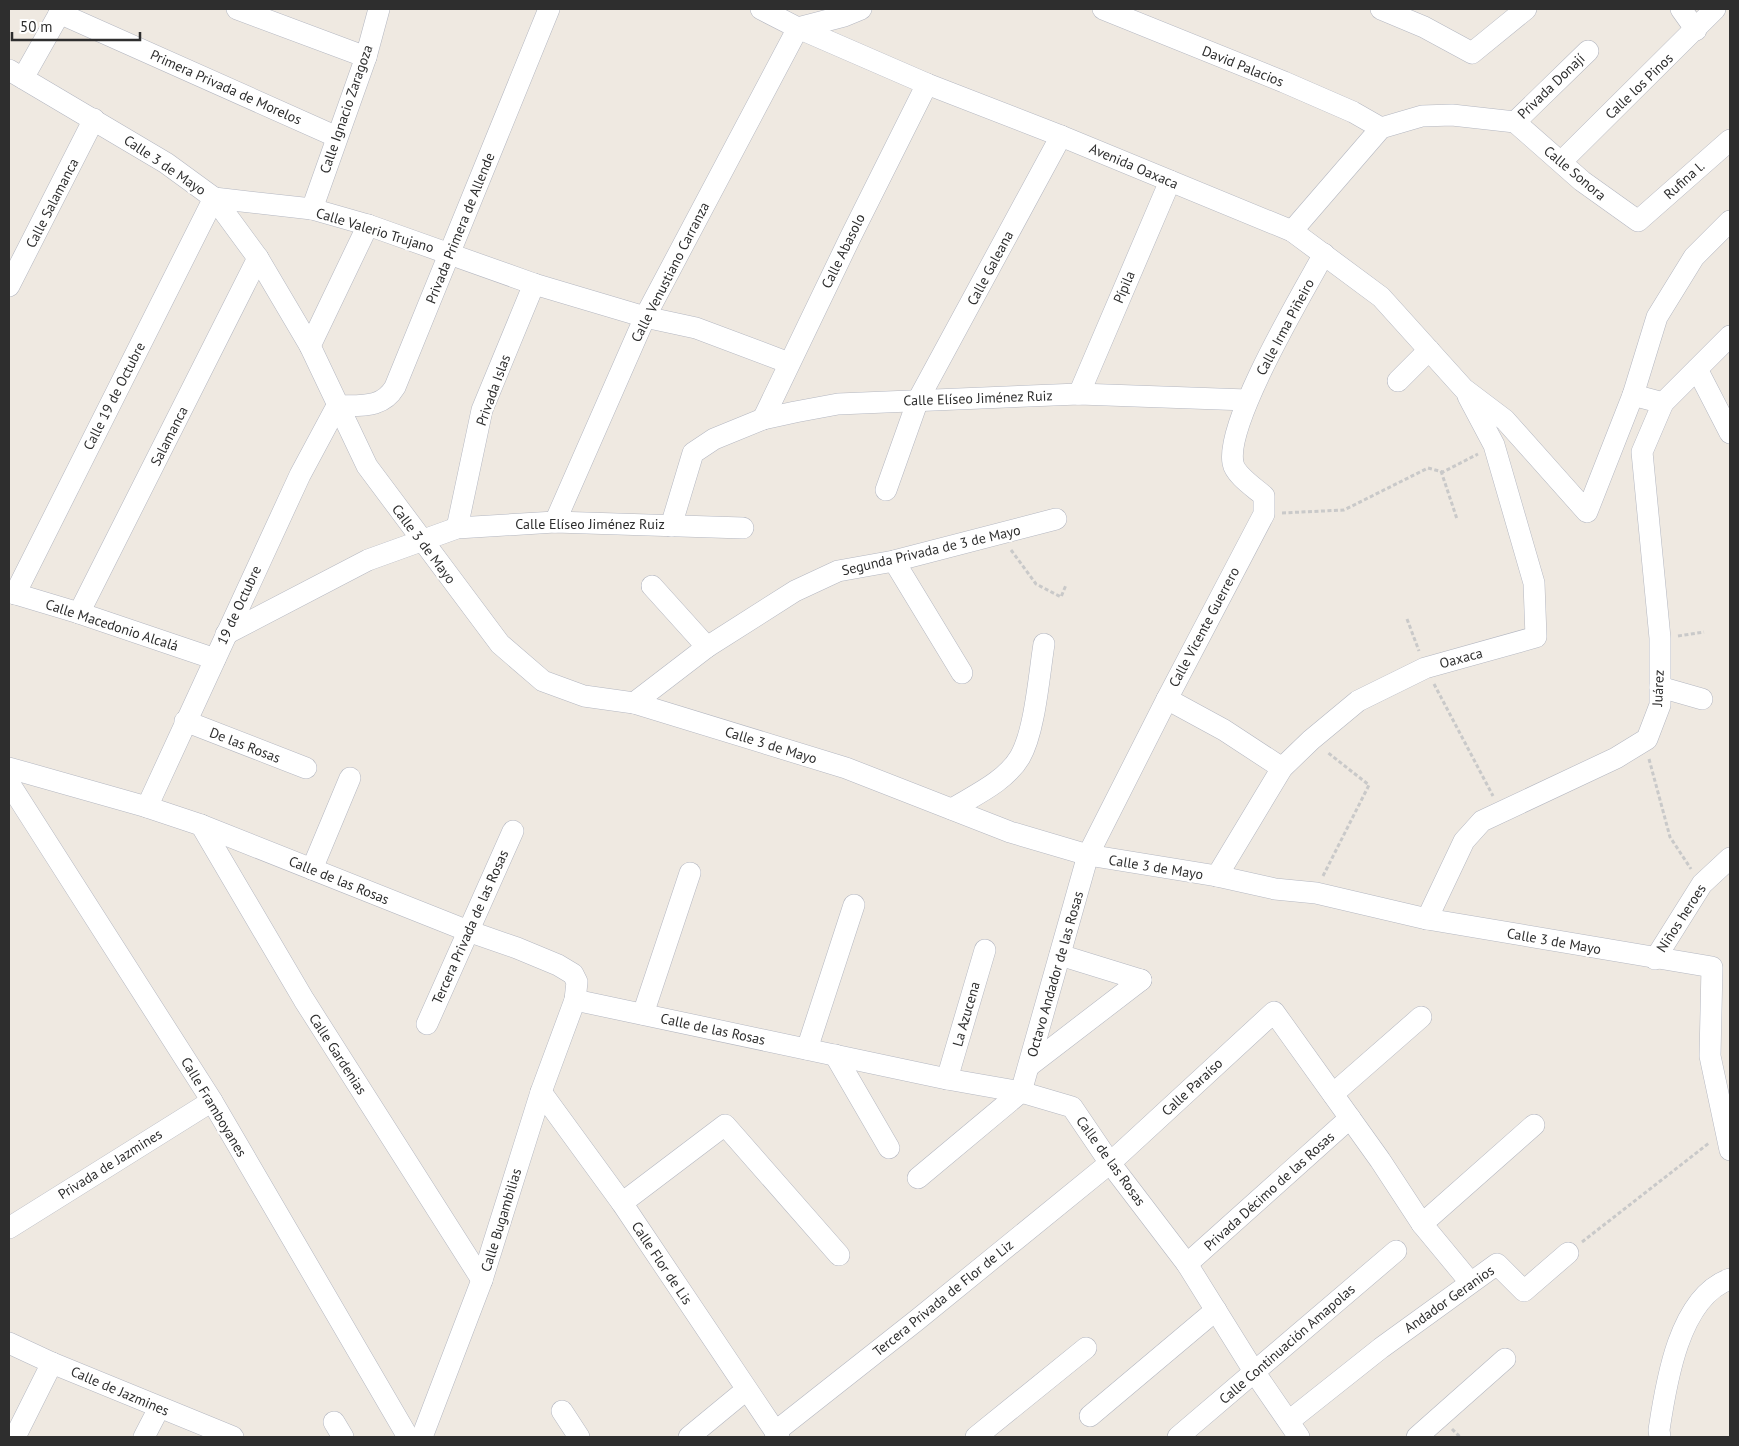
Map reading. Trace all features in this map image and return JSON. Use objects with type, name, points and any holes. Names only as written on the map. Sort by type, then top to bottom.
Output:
[{"type":"street","points":[[237,9],[366,57]]},
{"type":"street","name":"Calle Ignacio Zaragoza","points":[[312,210],[366,57],[379,9]]},
{"type":"street","name":"Privada Primera de Allende","points":[[337,406],[375,403],[389,397],[395,387],[549,9]]},
{"type":"street","name":"Avenida Oaxaca","points":[[760,9],[798,28],[927,84],[1061,136],[1292,231],[1381,297],[1464,389]]},
{"type":"street","points":[[798,28],[844,16],[861,9]]},
{"type":"street","name":"David Palacios","points":[[1103,9],[1353,112],[1381,128]]},
{"type":"street","points":[[1381,9],[1422,18],[1472,53],[1526,9]]},
{"type":"street","points":[[1681,9],[1696,30]]},
{"type":"street","name":"Calle los Pinos","points":[[1562,162],[1715,9]]},
{"type":"street","points":[[16,74],[60,11]]},
{"type":"street","name":"Primera Privada de Morelos","points":[[60,11],[337,137]]},
{"type":"street","name":"Calle Venustiano Carranza","points":[[556,522],[645,317],[798,28]]},
{"type":"street","name":"Privada Donají","points":[[1515,122],[1588,51]]},
{"type":"street","name":"Calle 3 de Mayo","points":[[16,74],[166,163],[214,198],[258,258],[310,346],[367,466],[500,644],[542,681],[584,696],[634,703],[846,768],[1010,832],[1088,856],[1217,876],[1275,889],[1316,893],[1427,919],[1655,959],[1712,967],[1710,1056],[1728,1142]]},
{"type":"street","name":"Calle Abasolo","points":[[763,419],[927,84]]},
{"type":"street","points":[[1292,231],[1381,128],[1422,116],[1452,115],[1515,122]]},
{"type":"street","name":"Calle Salamanca","points":[[9,286],[94,119]]},
{"type":"street","name":"Calle Sonora","points":[[1515,122],[1562,162],[1582,182],[1638,221]]},
{"type":"street","name":"Calle Galeana","points":[[886,490],[918,400],[1061,136]]},
{"type":"street","name":"Rufina l.","points":[[1638,221],[1730,140]]},
{"type":"street","name":"Pípila","points":[[1080,394],[1170,181]]},
{"type":"street","name":"Calle Valerio Trujano","points":[[214,198],[312,210],[368,225],[534,284],[645,317],[696,328],[789,363]]},
{"type":"street","name":"Calle 19 de Octubre","points":[[12,593],[214,198]]},
{"type":"street","points":[[1464,389],[1505,420],[1588,512],[1633,395],[1657,317],[1694,257],[1730,221]]},
{"type":"street","points":[[310,346],[368,225]]},
{"type":"street","name":"Calle Irma Piñeiro","points":[[1247,400],[1324,254]]},
{"type":"street","name":"Salamanca","points":[[79,613],[258,258]]},
{"type":"street","name":"Privada Islas","points":[[457,528],[482,410],[534,284]]},
{"type":"street","points":[[1633,395],[1663,403],[1730,336]]},
{"type":"street","points":[[1398,381],[1429,350]]},
{"type":"street","points":[[1697,369],[1730,433]]},
{"type":"street","name":"Oaxaca","points":[[1217,876],[1282,768],[1311,740],[1358,701],[1425,668],[1536,637],[1534,583],[1494,445],[1464,389]]},
{"type":"street","name":"Calle Elíseo Jiménez Ruiz","points":[[226,634],[368,560],[457,528],[556,522],[670,526],[693,453],[714,439],[763,419],[838,404],[918,400],[1080,394],[1247,400]]},
{"type":"street","points":[[1247,400],[1236,435],[1232,463],[1237,471],[1264,496],[1264,514]]},
{"type":"street","name":"Juárez","points":[[1647,739],[1660,705],[1660,638],[1642,452],[1663,403]]},
{"type":"street","name":"19 de Octubre","points":[[147,807],[300,475],[337,406]]},
{"type":"street","name":"Calle Vicente Guerrero","points":[[1088,856],[1166,699],[1264,514]]},
{"type":"street","name":"Segunda Privada de 3 de Mayo","points":[[634,703],[707,647],[803,587],[838,571],[894,561],[1056,519]]},
{"type":"street","points":[[670,526],[743,528]]},
{"type":"street","points":[[894,561],[962,673]]},
{"type":"street","points":[[652,586],[707,647]]},
{"type":"street","name":"Calle Macedonio Alcalá","points":[[12,593],[79,613],[215,659]]},
{"type":"street","points":[[952,809],[1000,779],[1020,758],[1029,733],[1044,644]]},
{"type":"street","points":[[1660,687],[1702,699]]},
{"type":"street","points":[[1166,699],[1224,730],[1282,768]]},
{"type":"street","name":"De las Rosas","points":[[185,721],[306,768]]},
{"type":"street","points":[[1427,919],[1464,841],[1482,821],[1616,758],[1647,739]]},
{"type":"street","name":"Calle de las Rosas","points":[[9,768],[147,807],[201,825],[468,931],[517,948],[558,965],[572,974],[577,982],[575,1000],[947,1079],[1021,1092],[1072,1106],[1110,1162],[1187,1264],[1255,1373],[1294,1429]]},
{"type":"street","points":[[312,869],[350,778]]},
{"type":"street","name":"Calle Framboyanes","points":[[9,783],[212,1101],[408,1437]]},
{"type":"street","name":"Calle Gardenias","points":[[201,825],[304,1000],[482,1280]]},
{"type":"street","name":"Tercera Privada de las Rosas","points":[[427,1024],[513,831]]},
{"type":"street","name":"Octavo Andador de las Rosas","points":[[1021,1092],[1088,856]]},
{"type":"street","name":"Niños heroes","points":[[1655,959],[1702,884],[1730,858]]},
{"type":"street","points":[[643,1014],[690,873]]},
{"type":"street","points":[[807,1049],[854,905]]},
{"type":"street","name":"La Azucena","points":[[947,1079],[984,950]]},
{"type":"street","points":[[1029,1066],[1141,980],[1060,955]]},
{"type":"street","name":"Calle Bugambilias","points":[[422,1437],[482,1280],[541,1092],[575,1000]]},
{"type":"street","name":"Calle Paraíso","points":[[1110,1162],[1274,1012],[1333,1094]]},
{"type":"street","points":[[1421,1017],[1333,1094],[1422,1224],[1470,1282]]},
{"type":"street","points":[[835,1055],[889,1148]]},
{"type":"street","name":"Calle Flor de Lis","points":[[541,1092],[622,1203],[777,1434]]},
{"type":"street","points":[[918,1178],[1021,1092]]},
{"type":"street","name":"Privada de Jazmines","points":[[9,1228],[212,1101]]},
{"type":"street","name":"Privada Décimo de las Rosas","points":[[1187,1264],[1350,1118]]},
{"type":"street","points":[[622,1203],[724,1125],[839,1255]]},
{"type":"street","points":[[1422,1224],[1534,1125]]},
{"type":"street","name":"Tercera Privada de Flor de Liz","points":[[777,1434],[1110,1162]]},
{"type":"street","name":"Calle Continuación Amapolas","points":[[1178,1437],[1396,1251]]},
{"type":"street","name":"Andador Geranios","points":[[1294,1429],[1470,1282],[1497,1264],[1524,1290],[1568,1253]]},
{"type":"street","points":[[1660,1437],[1659,1430],[1668,1372],[1687,1324],[1701,1300],[1718,1283],[1730,1279]]},
{"type":"street","points":[[1090,1416],[1216,1310]]},
{"type":"street","name":"Calle de Jazmines","points":[[9,1343],[159,1408],[233,1437]]},
{"type":"street","points":[[976,1437],[1086,1348]]},
{"type":"street","points":[[1417,1437],[1505,1359]]},
{"type":"street","points":[[15,1437],[52,1363]]},
{"type":"street","points":[[689,1437],[746,1390]]},
{"type":"street","points":[[144,1437],[159,1408]]},
{"type":"street","points":[[562,1411],[579,1437]]},
{"type":"path","points":[[1264,514],[1344,510],[1428,468],[1443,472],[1494,445]]},
{"type":"path","points":[[1441,471],[1456,519]]},
{"type":"path","points":[[1000,535],[1036,584],[1061,597],[1066,585]]},
{"type":"path","points":[[1407,619],[1425,668],[1501,812]]},
{"type":"path","points":[[1660,638],[1704,632]]},
{"type":"path","points":[[1647,739],[1650,767],[1670,838],[1702,884]]},
{"type":"path","points":[[1311,740],[1369,784],[1330,857],[1316,893]]},
{"type":"path","points":[[1568,1253],[1701,1147],[1728,1142]]}]
